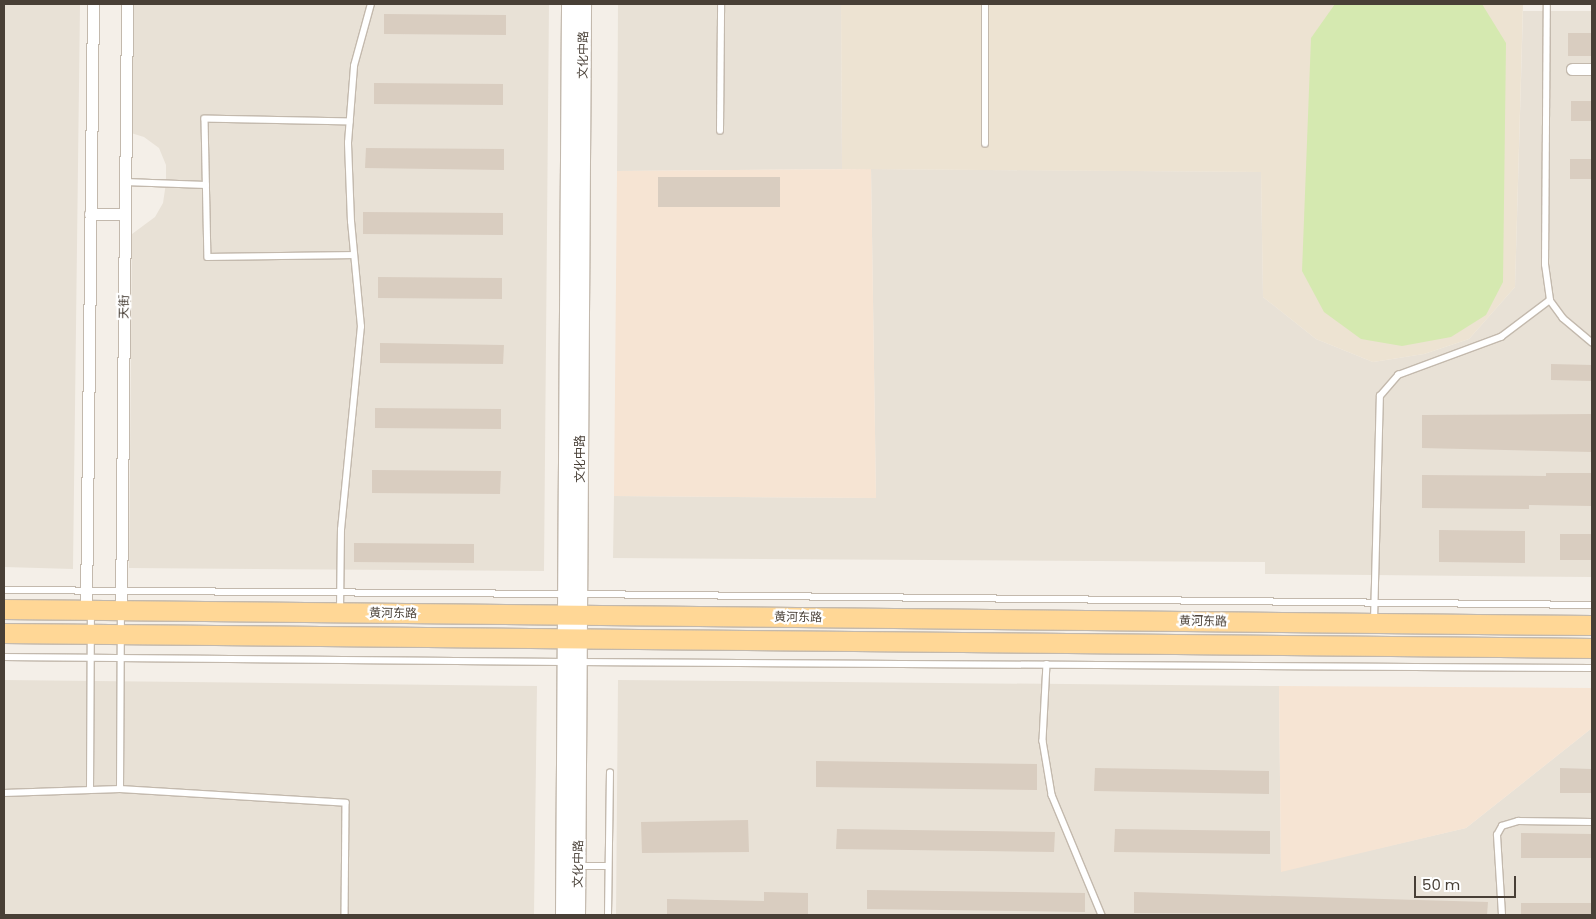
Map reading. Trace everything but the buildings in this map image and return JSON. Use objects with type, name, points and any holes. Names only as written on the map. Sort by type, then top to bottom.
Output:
[{"type":"main road","name":"黄河东路","points":[[4,609],[1592,625]]},
{"type":"main road","name":"黄河东路","points":[[4,634],[1592,648]]},
{"type":"street","points":[[89,610],[86,591],[93,4]]},
{"type":"street","name":"天街","points":[[121,610],[127,4]]},
{"type":"street","name":"文化中路","points":[[569,4],[573,662],[578,915]]},
{"type":"street","name":"文化中路","points":[[573,594],[583,4]]},
{"type":"street","points":[[1572,69],[1592,69]]},
{"type":"street","points":[[90,214],[125,214]]},
{"type":"street","name":"文化中路","points":[[563,915],[573,662]]},
{"type":"lane","points":[[340,613],[341,530],[361,327],[354,255],[350,122],[354,66],[371,4]]},
{"type":"lane","points":[[720,131],[721,4]]},
{"type":"lane","points":[[985,4],[985,144]]},
{"type":"lane","points":[[1547,4],[1545,265],[1550,300],[1563,318],[1592,342]]},
{"type":"lane","points":[[350,122],[205,119],[208,257],[354,255]]},
{"type":"lane","points":[[125,182],[206,185]]},
{"type":"lane","points":[[1374,623],[1380,396],[1398,375],[1501,337],[1550,300]]},
{"type":"lane","points":[[4,590],[1592,605]]},
{"type":"lane","points":[[89,610],[91,634],[90,790]]},
{"type":"lane","points":[[120,790],[121,610]]},
{"type":"lane","points":[[4,657],[1592,668]]},
{"type":"lane","points":[[1047,664],[1043,741],[1052,795],[1102,915]]},
{"type":"lane","points":[[608,915],[610,774]]},
{"type":"lane","points":[[4,793],[120,790],[346,803],[345,915]]},
{"type":"lane","points":[[1502,915],[1497,835],[1502,826],[1518,821],[1592,822]]},
{"type":"lane","points":[[578,866],[608,866]]},
{"type":"shaded area","points":[[4,4],[80,4],[73,569],[4,567]]},
{"type":"shaded area","points":[[133,4],[549,4],[544,571],[129,568],[132,234],[155,217],[163,203],[166,183],[166,165],[159,148],[144,137],[131,133]]},
{"type":"shaded area","points":[[618,4],[841,4],[842,169],[617,171]]},
{"type":"shaded area","points":[[841,4],[1523,4],[1515,287],[1469,339],[1424,354],[1373,362],[1316,339],[1263,297],[1261,172],[842,169]]},
{"type":"shaded area","points":[[1523,11],[1592,11],[1592,577],[1265,574],[1265,562],[613,558],[614,496],[876,498],[871,169],[1261,172],[1263,297],[1316,339],[1373,362],[1424,354],[1469,339],[1515,287]]},
{"type":"shaded area","points":[[871,169],[876,498],[614,496],[617,171]]},
{"type":"shaded area","points":[[4,680],[537,686],[534,915],[4,915]]},
{"type":"shaded area","points":[[618,680],[1279,686],[1281,871],[1466,828],[1592,728],[1592,915],[616,915]]},
{"type":"shaded area","points":[[1279,686],[1592,688],[1592,728],[1466,828],[1281,872]]},
{"type":"green space","points":[[1335,4],[1482,4],[1506,43],[1503,282],[1486,315],[1451,337],[1402,346],[1361,339],[1324,312],[1302,271],[1311,38]]}]
